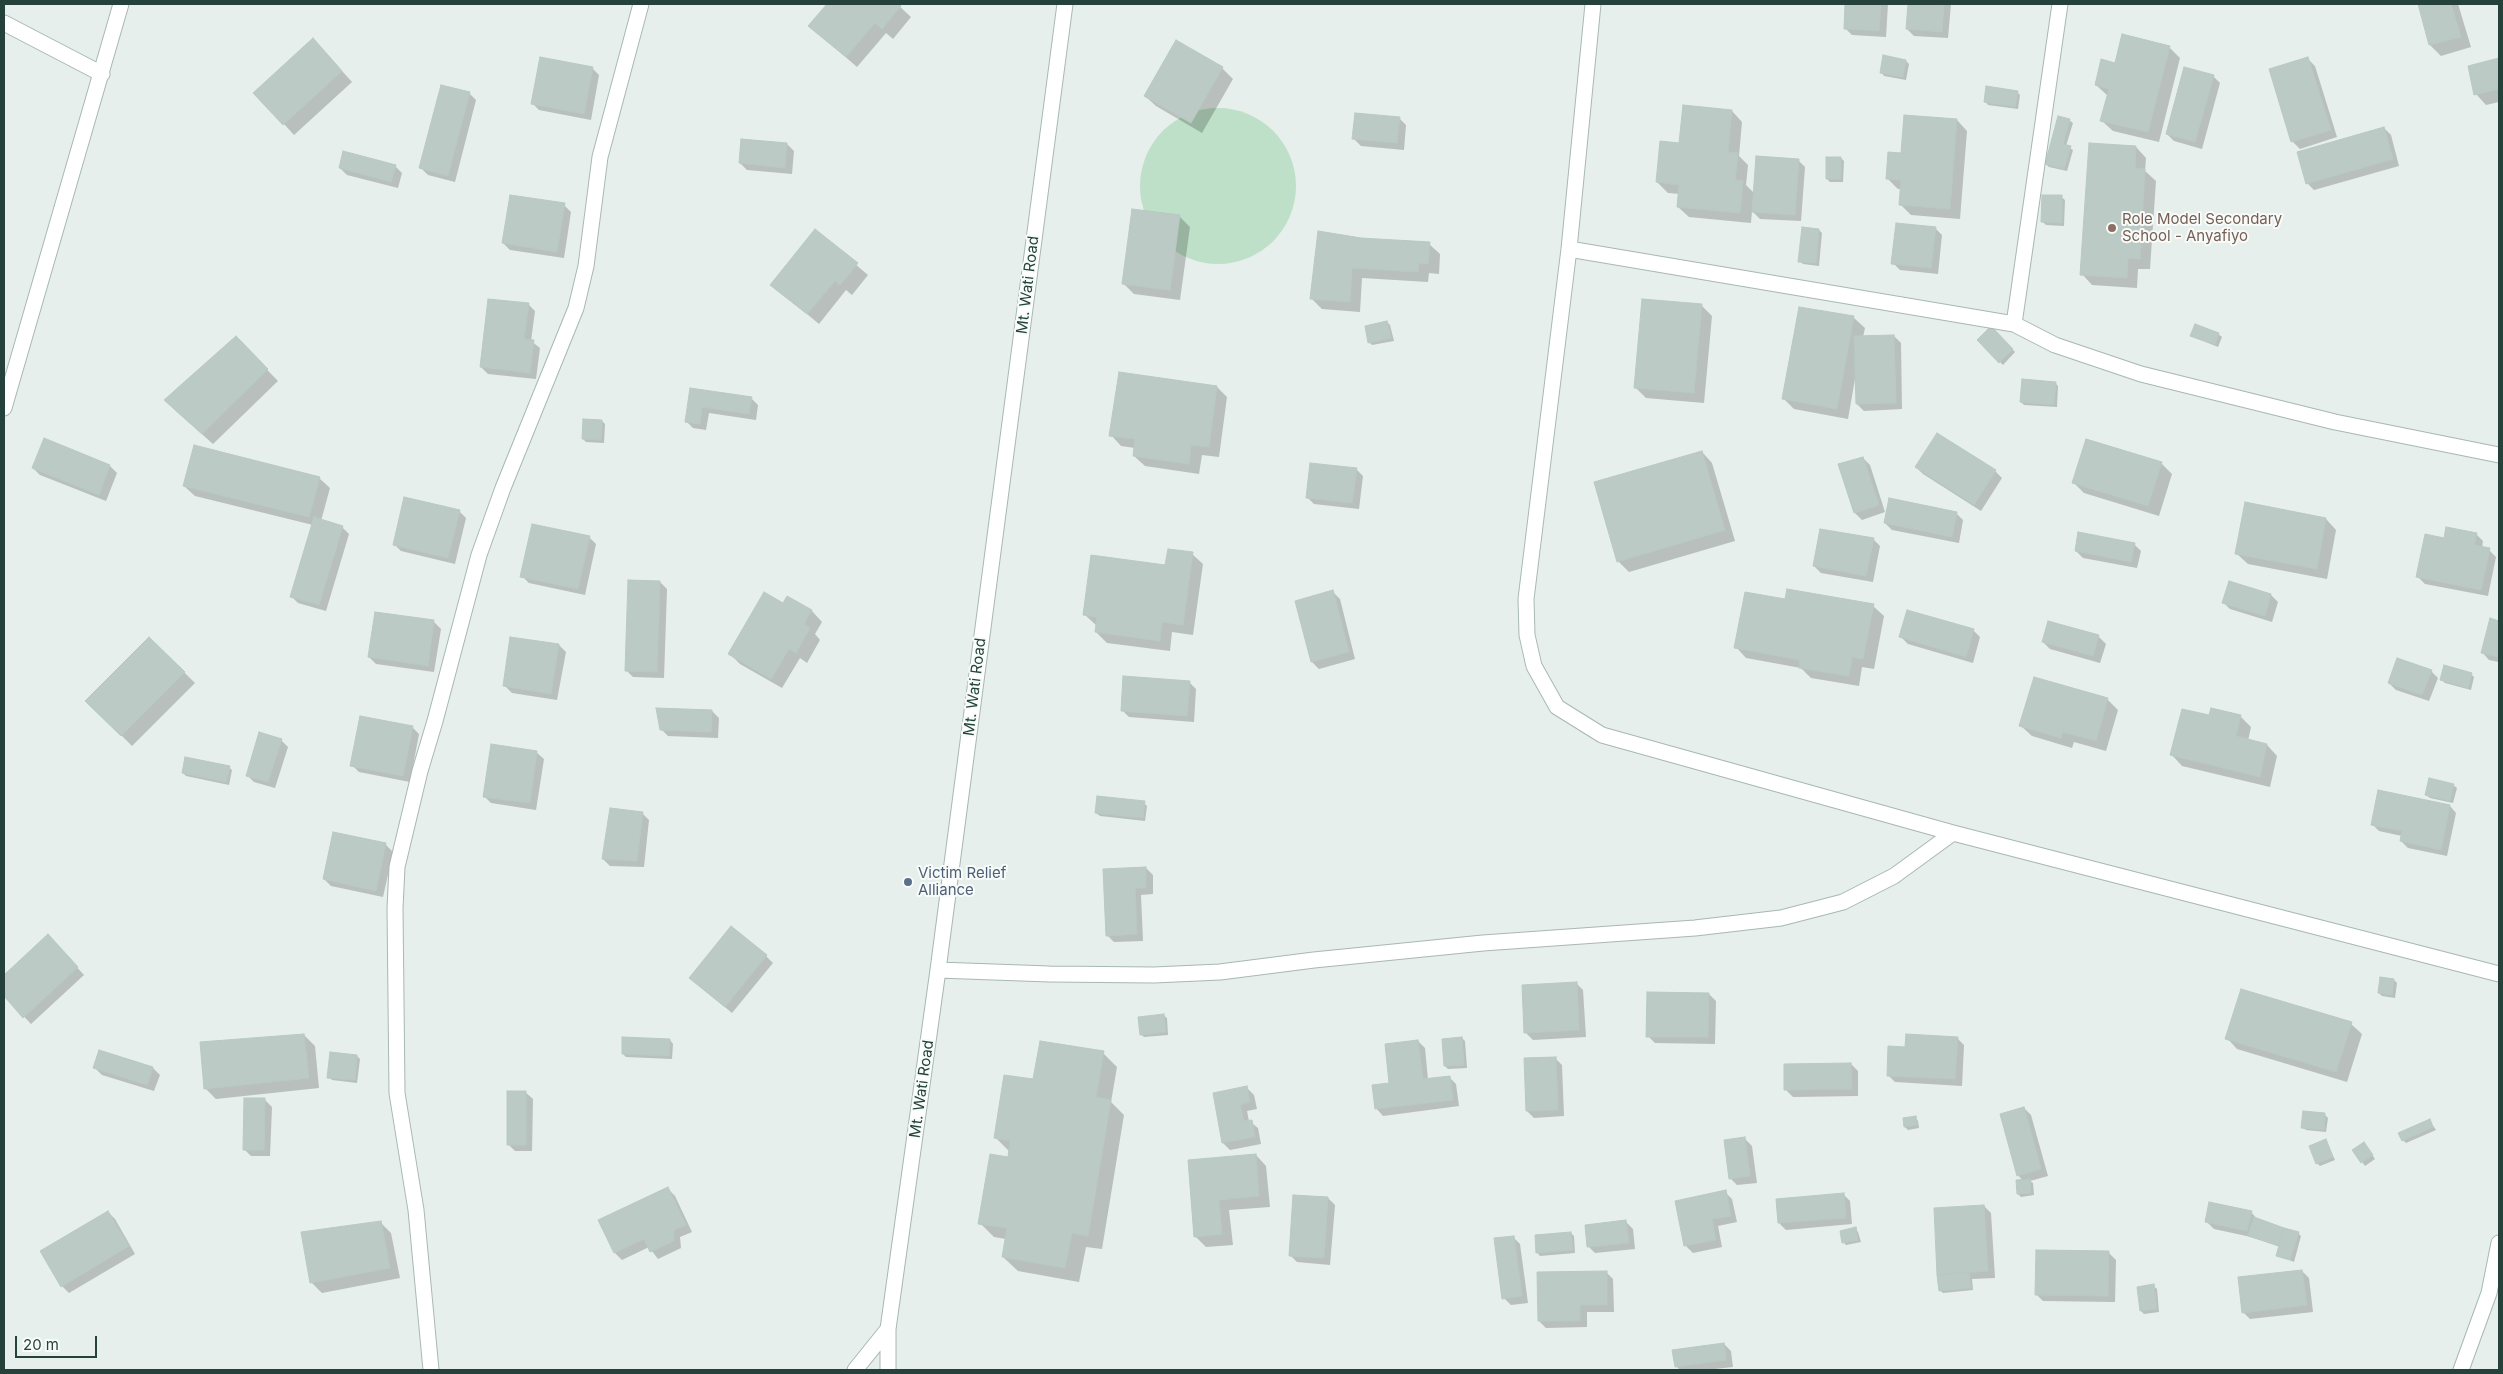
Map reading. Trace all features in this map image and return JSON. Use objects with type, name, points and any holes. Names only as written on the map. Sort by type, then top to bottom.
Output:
[{"type":"street","points":[[4,408],[121,4]]},
{"type":"street","points":[[431,1370],[416,1210],[397,1093],[395,908],[398,862],[420,771],[479,555],[503,488],[576,308],[586,266],[600,157],[641,4]]},
{"type":"street","name":"Mt. Wati Road","points":[[888,1370],[888,1329],[938,970],[1065,4]]},
{"type":"street","points":[[1593,4],[1569,249],[1526,600],[1527,635],[1534,666],[1557,707],[1602,735],[1952,832],[2499,974]]},
{"type":"street","points":[[2014,324],[2060,4]]},
{"type":"street","points":[[4,23],[102,74]]},
{"type":"street","points":[[1569,249],[2014,324],[2055,345],[2140,374],[2335,422],[2499,455]]},
{"type":"street","points":[[938,970],[1106,975],[1220,972],[1314,960],[1483,943],[1695,928],[1781,918],[1843,902],[1894,876],[1952,832]]},
{"type":"street","points":[[2461,1370],[2489,1293],[2499,1243]]},
{"type":"street","points":[[856,1370],[888,1329]]},
{"type":"green space","points":[[1210,108],[1226,108],[1241,111],[1255,117],[1273,131],[1287,149],[1293,163],[1296,186],[1293,209],[1287,223],[1273,241],[1255,255],[1241,261],[1226,264],[1210,264],[1195,261],[1181,255],[1163,241],[1153,229],[1143,209],[1140,194],[1140,178],[1143,163],[1149,149],[1163,131],[1175,121],[1195,111]]},
{"type":"building","points":[[827,4],[899,4],[901,6],[882,29],[875,23],[846,57],[808,26]]},
{"type":"building","points":[[1845,4],[1881,4],[1879,31],[1844,29]]},
{"type":"building","points":[[1908,4],[1944,4],[1942,32],[1906,29]]},
{"type":"building","points":[[2418,4],[2451,4],[2461,37],[2429,45]]},
{"type":"building","points":[[2122,34],[2170,46],[2148,132],[2100,121],[2109,89],[2095,85],[2101,59],[2115,63]]},
{"type":"building","points":[[313,38],[342,71],[283,125],[253,93]]},
{"type":"building","points":[[1176,40],[1223,67],[1191,123],[1144,96]]},
{"type":"building","points":[[1883,55],[1906,60],[1903,77],[1880,73]]},
{"type":"building","points":[[540,57],[593,67],[584,114],[531,104]]},
{"type":"building","points":[[2308,57],[2331,130],[2291,142],[2269,69]]},
{"type":"building","points":[[2499,58],[2499,89],[2474,95],[2468,66]]},
{"type":"building","points":[[2184,67],[2214,75],[2195,142],[2166,134]]},
{"type":"building","points":[[441,85],[470,92],[448,176],[419,168]]},
{"type":"building","points":[[1986,86],[2018,91],[2015,107],[1984,102]]},
{"type":"building","points":[[1683,105],[1732,110],[1728,152],[1738,153],[1735,180],[1743,181],[1740,213],[1677,207],[1679,185],[1656,182],[1660,141],[1679,143]]},
{"type":"building","points":[[1355,113],[1400,117],[1397,143],[1352,139]]},
{"type":"building","points":[[1904,115],[1957,119],[1950,209],[1899,205],[1901,180],[1886,179],[1888,152],[1901,153]]},
{"type":"building","points":[[2058,116],[2070,119],[2063,144],[2071,146],[2064,169],[2045,164]]},
{"type":"building","points":[[2384,127],[2393,159],[2306,184],[2297,152]]},
{"type":"building","points":[[741,139],[787,143],[785,168],[739,163]]},
{"type":"building","points":[[2089,143],[2136,146],[2135,168],[2145,169],[2140,259],[2128,258],[2127,278],[2080,275]]},
{"type":"building","points":[[343,151],[396,165],[391,182],[339,168]]},
{"type":"building","points":[[1756,156],[1799,159],[1795,215],[1752,212]]},
{"type":"building","points":[[1826,157],[1841,157],[1841,179],[1826,179]]},
{"type":"building","points":[[510,195],[565,203],[557,252],[502,243]]},
{"type":"building","points":[[2042,195],[2062,195],[2062,223],[2041,222]]},
{"type":"building","points":[[1132,209],[1180,215],[1170,290],[1122,284]]},
{"type":"building","points":[[1896,223],[1936,227],[1931,268],[1891,264]]},
{"type":"building","points":[[1802,227],[1819,229],[1816,263],[1798,262]]},
{"type":"building","points":[[815,229],[858,263],[840,285],[835,281],[807,314],[770,285]]},
{"type":"building","points":[[1318,231],[1361,238],[1430,242],[1428,264],[1419,263],[1418,272],[1352,268],[1350,302],[1310,299]]},
{"type":"building","points":[[488,299],[529,303],[524,339],[534,340],[530,373],[480,367]]},
{"type":"building","points":[[1642,299],[1702,304],[1694,393],[1634,388]]},
{"type":"building","points":[[1799,307],[1854,316],[1837,409],[1782,399]]},
{"type":"building","points":[[1387,321],[1391,338],[1368,343],[1365,326]]},
{"type":"building","points":[[2195,324],[2219,333],[2215,345],[2190,336]]},
{"type":"building","points":[[1991,326],[2013,349],[1999,363],[1977,340]]},
{"type":"building","points":[[1894,335],[1896,403],[1856,404],[1854,336]]},
{"type":"building","points":[[236,336],[268,369],[202,434],[164,400]]},
{"type":"building","points":[[1119,372],[1217,386],[1209,447],[1191,445],[1189,464],[1133,456],[1135,439],[1109,436]]},
{"type":"building","points":[[2022,379],[2056,382],[2054,405],[2020,402]]},
{"type":"building","points":[[690,388],[752,397],[749,414],[702,407],[700,424],[685,422]]},
{"type":"building","points":[[583,419],[602,420],[601,440],[582,439]]},
{"type":"building","points":[[1937,433],[1996,470],[1974,505],[1915,467]]},
{"type":"building","points":[[44,438],[110,465],[99,495],[32,468]]},
{"type":"building","points":[[2086,439],[2162,462],[2148,506],[2072,483]]},
{"type":"building","points":[[194,445],[320,477],[309,517],[183,486]]},
{"type":"building","points":[[1702,451],[1725,530],[1617,562],[1594,482]]},
{"type":"building","points":[[1863,457],[1879,505],[1854,513],[1838,464]]},
{"type":"building","points":[[1310,463],[1357,468],[1352,503],[1306,498]]},
{"type":"building","points":[[404,497],[460,510],[448,558],[393,545]]},
{"type":"building","points":[[1889,498],[1957,512],[1952,537],[1884,523]]},
{"type":"building","points":[[2245,502],[2326,518],[2317,569],[2235,554]]},
{"type":"building","points":[[314,517],[343,526],[319,605],[290,597]]},
{"type":"building","points":[[532,524],[590,536],[578,589],[520,577]]},
{"type":"building","points":[[2446,527],[2477,533],[2474,545],[2490,548],[2481,590],[2416,577],[2425,534],[2444,538]]},
{"type":"building","points":[[1820,529],[1874,538],[1866,576],[1813,566]]},
{"type":"building","points":[[2078,532],[2135,543],[2131,562],[2075,551]]},
{"type":"building","points":[[1168,549],[1193,552],[1183,625],[1162,622],[1160,641],[1095,632],[1097,617],[1083,615],[1091,555],[1165,565]]},
{"type":"building","points":[[628,580],[660,581],[657,672],[625,671]]},
{"type":"building","points":[[2229,581],[2271,594],[2265,616],[2222,603]]},
{"type":"building","points":[[1787,589],[1874,604],[1863,659],[1852,657],[1849,676],[1799,668],[1800,660],[1734,648],[1745,592],[1785,599]]},
{"type":"building","points":[[1333,590],[1349,652],[1311,662],[1295,601]]},
{"type":"building","points":[[764,592],[783,603],[787,596],[812,610],[804,624],[810,628],[796,653],[789,649],[771,679],[728,654]]},
{"type":"building","points":[[1907,610],[1974,629],[1966,657],[1899,637]]},
{"type":"building","points":[[375,612],[434,620],[428,666],[368,657]]},
{"type":"building","points":[[2490,618],[2499,621],[2499,657],[2481,653]]},
{"type":"building","points":[[2048,621],[2099,635],[2093,656],[2042,642]]},
{"type":"building","points":[[149,637],[185,672],[121,736],[85,701]]},
{"type":"building","points":[[510,637],[559,644],[551,694],[503,686]]},
{"type":"building","points":[[2397,658],[2432,670],[2422,695],[2388,683]]},
{"type":"building","points":[[2444,665],[2472,673],[2468,688],[2440,680]]},
{"type":"building","points":[[1123,676],[1190,681],[1187,716],[1121,711]]},
{"type":"building","points":[[2034,677],[2108,698],[2096,741],[2063,732],[2061,738],[2019,726]]},
{"type":"building","points":[[656,708],[712,710],[711,732],[660,730]]},
{"type":"building","points":[[2211,708],[2241,715],[2236,736],[2267,744],[2260,777],[2170,755],[2182,709],[2209,715]]},
{"type":"building","points":[[360,716],[413,726],[403,776],[350,766]]},
{"type":"building","points":[[259,732],[282,739],[268,782],[246,776]]},
{"type":"building","points":[[491,744],[537,751],[530,803],[483,797]]},
{"type":"building","points":[[185,757],[230,766],[226,782],[182,773]]},
{"type":"building","points":[[2429,778],[2454,784],[2450,801],[2425,795]]},
{"type":"building","points":[[2378,790],[2450,805],[2441,850],[2400,841],[2402,831],[2371,825]]},
{"type":"building","points":[[1097,796],[1145,801],[1143,818],[1095,813]]},
{"type":"building","points":[[610,808],[643,812],[637,861],[602,859]]},
{"type":"building","points":[[333,832],[386,843],[376,891],[323,879]]},
{"type":"building","points":[[1146,867],[1146,888],[1135,888],[1137,934],[1106,936],[1103,869]]},
{"type":"building","points":[[731,926],[767,955],[725,1007],[689,978]]},
{"type":"building","points":[[48,934],[78,967],[23,1018],[4,996],[4,975]]},
{"type":"building","points":[[2380,977],[2394,979],[2392,995],[2378,993]]},
{"type":"building","points":[[1577,982],[1579,1030],[1524,1033],[1522,985]]},
{"type":"building","points":[[2241,989],[2352,1022],[2336,1072],[2225,1039]]},
{"type":"building","points":[[1647,992],[1709,993],[1708,1037],[1646,1037]]},
{"type":"building","points":[[1164,1014],[1166,1032],[1140,1035],[1138,1017]]},
{"type":"building","points":[[304,1034],[309,1078],[204,1089],[200,1042]]},
{"type":"building","points":[[1906,1034],[1958,1037],[1955,1079],[1887,1076],[1888,1046],[1905,1047]]},
{"type":"building","points":[[622,1037],[670,1039],[669,1056],[622,1054]]},
{"type":"building","points":[[1462,1037],[1464,1065],[1444,1066],[1442,1039]]},
{"type":"building","points":[[1418,1040],[1423,1079],[1450,1076],[1453,1100],[1375,1109],[1372,1085],[1389,1083],[1385,1044]]},
{"type":"building","points":[[1040,1041],[1104,1051],[1096,1097],[1111,1100],[1088,1236],[1072,1233],[1065,1268],[1002,1257],[1007,1228],[978,1224],[990,1154],[1008,1157],[1010,1141],[994,1138],[1004,1075],[1033,1079]]},
{"type":"building","points":[[99,1050],[153,1067],[147,1085],[93,1068]]},
{"type":"building","points":[[330,1052],[357,1055],[355,1080],[327,1078]]},
{"type":"building","points":[[1556,1057],[1558,1110],[1526,1111],[1524,1058]]},
{"type":"building","points":[[1851,1063],[1852,1089],[1784,1090],[1784,1064]]},
{"type":"building","points":[[1247,1086],[1250,1102],[1240,1105],[1244,1121],[1252,1120],[1255,1137],[1222,1143],[1213,1093]]},
{"type":"building","points":[[507,1091],[526,1091],[526,1145],[507,1145]]},
{"type":"building","points":[[244,1098],[265,1098],[264,1150],[243,1150]]},
{"type":"building","points":[[2024,1107],[2041,1169],[2017,1176],[2000,1114]]},
{"type":"building","points":[[2303,1111],[2325,1113],[2324,1130],[2301,1128]]},
{"type":"building","points":[[1916,1116],[1917,1125],[1904,1127],[1903,1118]]},
{"type":"building","points":[[2430,1119],[2433,1127],[2402,1141],[2398,1133]]},
{"type":"building","points":[[1745,1137],[1750,1176],[1729,1179],[1724,1140]]},
{"type":"building","points":[[2326,1139],[2333,1157],[2316,1164],[2309,1146]]},
{"type":"building","points":[[2364,1142],[2373,1155],[2361,1163],[2352,1150]]},
{"type":"building","points":[[1256,1154],[1259,1196],[1219,1200],[1222,1234],[1194,1237],[1188,1160]]},
{"type":"building","points":[[2030,1179],[2031,1193],[2017,1194],[2016,1180]]},
{"type":"building","points":[[668,1187],[686,1225],[674,1230],[674,1241],[650,1252],[644,1239],[614,1253],[598,1220]]},
{"type":"building","points":[[1726,1190],[1731,1216],[1712,1219],[1716,1240],[1684,1246],[1675,1201]]},
{"type":"building","points":[[1844,1193],[1846,1218],[1778,1223],[1776,1199]]},
{"type":"building","points":[[1293,1195],[1328,1197],[1324,1258],[1289,1256]]},
{"type":"building","points":[[2209,1202],[2252,1211],[2247,1231],[2205,1222]]},
{"type":"building","points":[[1984,1205],[1988,1271],[1937,1275],[1934,1208]]},
{"type":"building","points":[[108,1211],[129,1246],[61,1287],[40,1251]]},
{"type":"building","points":[[2254,1217],[2284,1228],[2278,1245],[2248,1236]]},
{"type":"building","points":[[1626,1220],[1629,1243],[1587,1247],[1585,1225]]},
{"type":"building","points":[[381,1221],[390,1268],[310,1283],[301,1232]]},
{"type":"building","points":[[1856,1227],[1858,1240],[1842,1243],[1840,1231]]},
{"type":"building","points":[[2284,1228],[2299,1232],[2290,1260],[2276,1256]]},
{"type":"building","points":[[1571,1232],[1573,1250],[1536,1253],[1535,1235]]},
{"type":"building","points":[[1514,1236],[1522,1296],[1502,1299],[1494,1238]]},
{"type":"building","points":[[2036,1250],[2109,1251],[2108,1296],[2035,1295]]},
{"type":"building","points":[[2302,1270],[2307,1305],[2242,1313],[2238,1277]]},
{"type":"building","points":[[1607,1271],[1607,1305],[1580,1305],[1580,1321],[1538,1321],[1537,1272]]},
{"type":"building","points":[[1969,1272],[1971,1288],[1939,1291],[1937,1275]]},
{"type":"building","points":[[2154,1284],[2157,1309],[2140,1311],[2137,1287]]},
{"type":"building","points":[[1724,1343],[1726,1360],[1675,1367],[1672,1350]]},
{"type":"place","name":"Role Model Secondary School - Anyafiyo","points":[[2112,228]]},
{"type":"place","name":"Victim Relief Alliance","points":[[908,882]]}]
